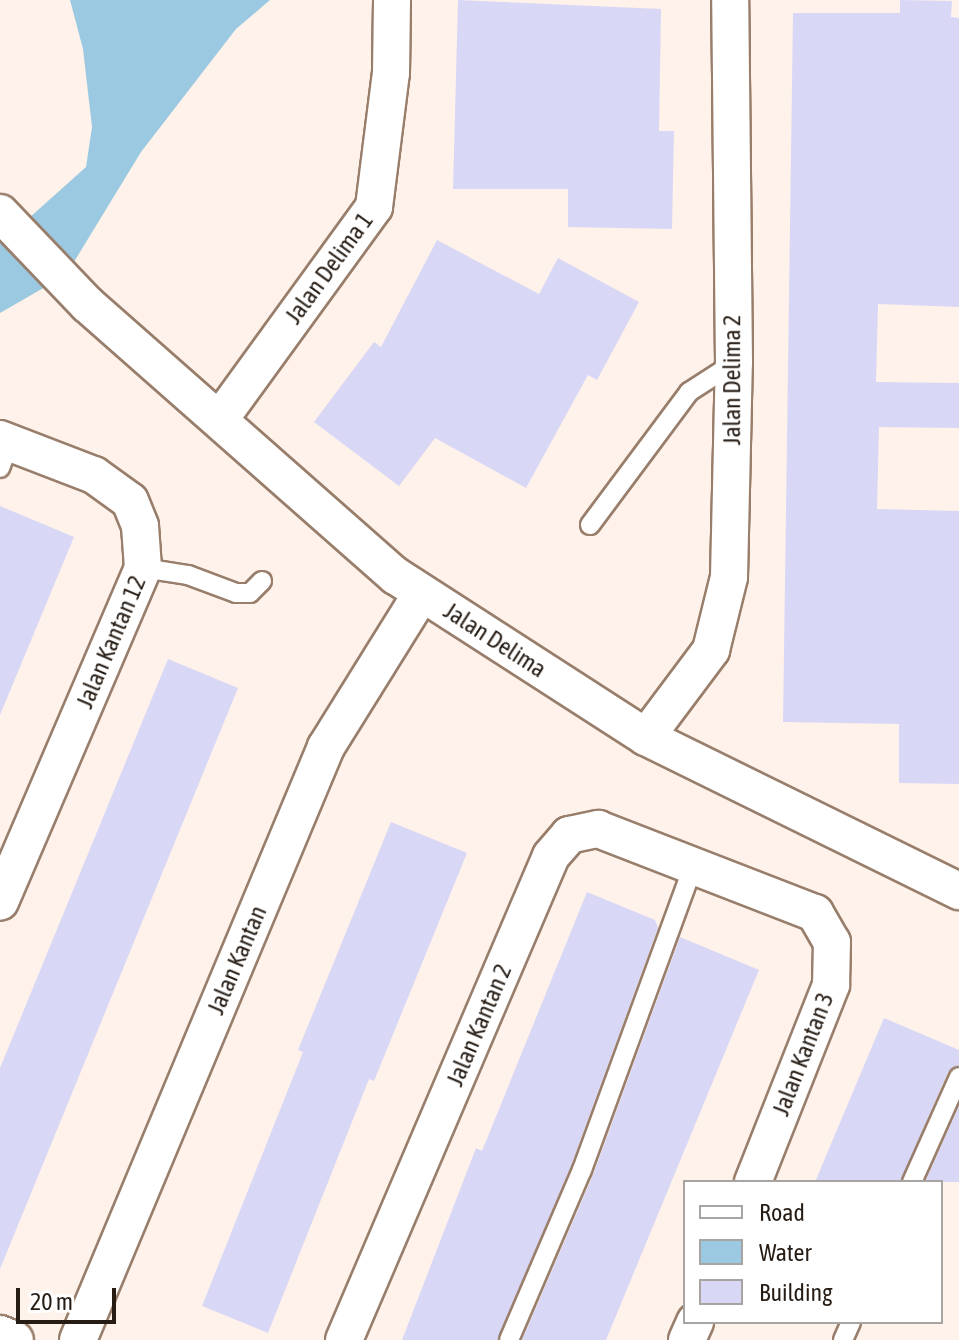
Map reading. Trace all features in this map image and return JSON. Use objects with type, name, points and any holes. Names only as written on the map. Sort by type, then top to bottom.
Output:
[{"type":"street","name":"Jalan Delima 1","points":[[220,419],[374,207],[391,73],[392,0]]},
{"type":"street","name":"Jalan Delima 2","points":[[646,737],[711,650],[729,577],[734,363],[730,0]]},
{"type":"street","name":"Jalan Delima","points":[[0,213],[87,304],[396,576],[646,737],[959,891]]},
{"type":"street","name":"Jalan Kantan 12","points":[[0,902],[9,859],[143,568],[140,526],[130,501],[94,475],[3,450]]},
{"type":"street","name":"Jalan Kantan","points":[[78,1340],[326,747],[422,593]]},
{"type":"street","name":"Jalan Kantan 2","points":[[344,1340],[551,856],[569,835],[598,829],[693,867]]},
{"type":"street","name":"Jalan Kantan 3","points":[[693,867],[815,913],[832,942],[831,985],[754,1180]]},
{"type":"street","points":[[0,1334],[15,1340]]},
{"type":"lane","points":[[590,525],[689,392],[734,363]]},
{"type":"lane","points":[[143,568],[188,575],[236,593],[254,591],[262,581]]},
{"type":"lane","points":[[509,1340],[582,1170],[693,867]]},
{"type":"lane","points":[[913,1180],[959,1077]]},
{"type":"water","points":[[70,0],[270,0],[236,29],[141,152],[66,275],[0,313],[0,244],[86,167],[92,127],[83,49]]},
{"type":"building","points":[[458,0],[661,9],[659,131],[674,131],[672,229],[568,227],[568,189],[453,189]]},
{"type":"building","points":[[900,0],[952,1],[951,17],[959,18],[959,307],[878,304],[876,382],[959,383],[959,428],[879,427],[877,509],[959,511],[959,784],[899,783],[899,724],[783,722],[793,13],[900,13]]},
{"type":"building","points":[[437,240],[539,294],[558,258],[639,302],[597,380],[588,375],[526,488],[435,438],[399,486],[314,422],[374,342],[381,347]]},
{"type":"building","points":[[0,506],[74,537],[0,715]]},
{"type":"building","points":[[168,659],[238,688],[0,1269],[0,1068]]},
{"type":"building","points":[[391,822],[467,853],[374,1081],[369,1079],[268,1333],[202,1306],[303,1052],[298,1050]]},
{"type":"building","points":[[587,892],[655,920],[658,928],[571,1166],[497,1340],[402,1340],[476,1148],[482,1151]]},
{"type":"building","points":[[680,937],[759,970],[606,1340],[522,1340],[593,1175]]},
{"type":"building","points":[[884,1018],[959,1050],[959,1065],[948,1072],[901,1180],[816,1180]]},
{"type":"building","points":[[959,1106],[959,1182],[926,1180]]}]
